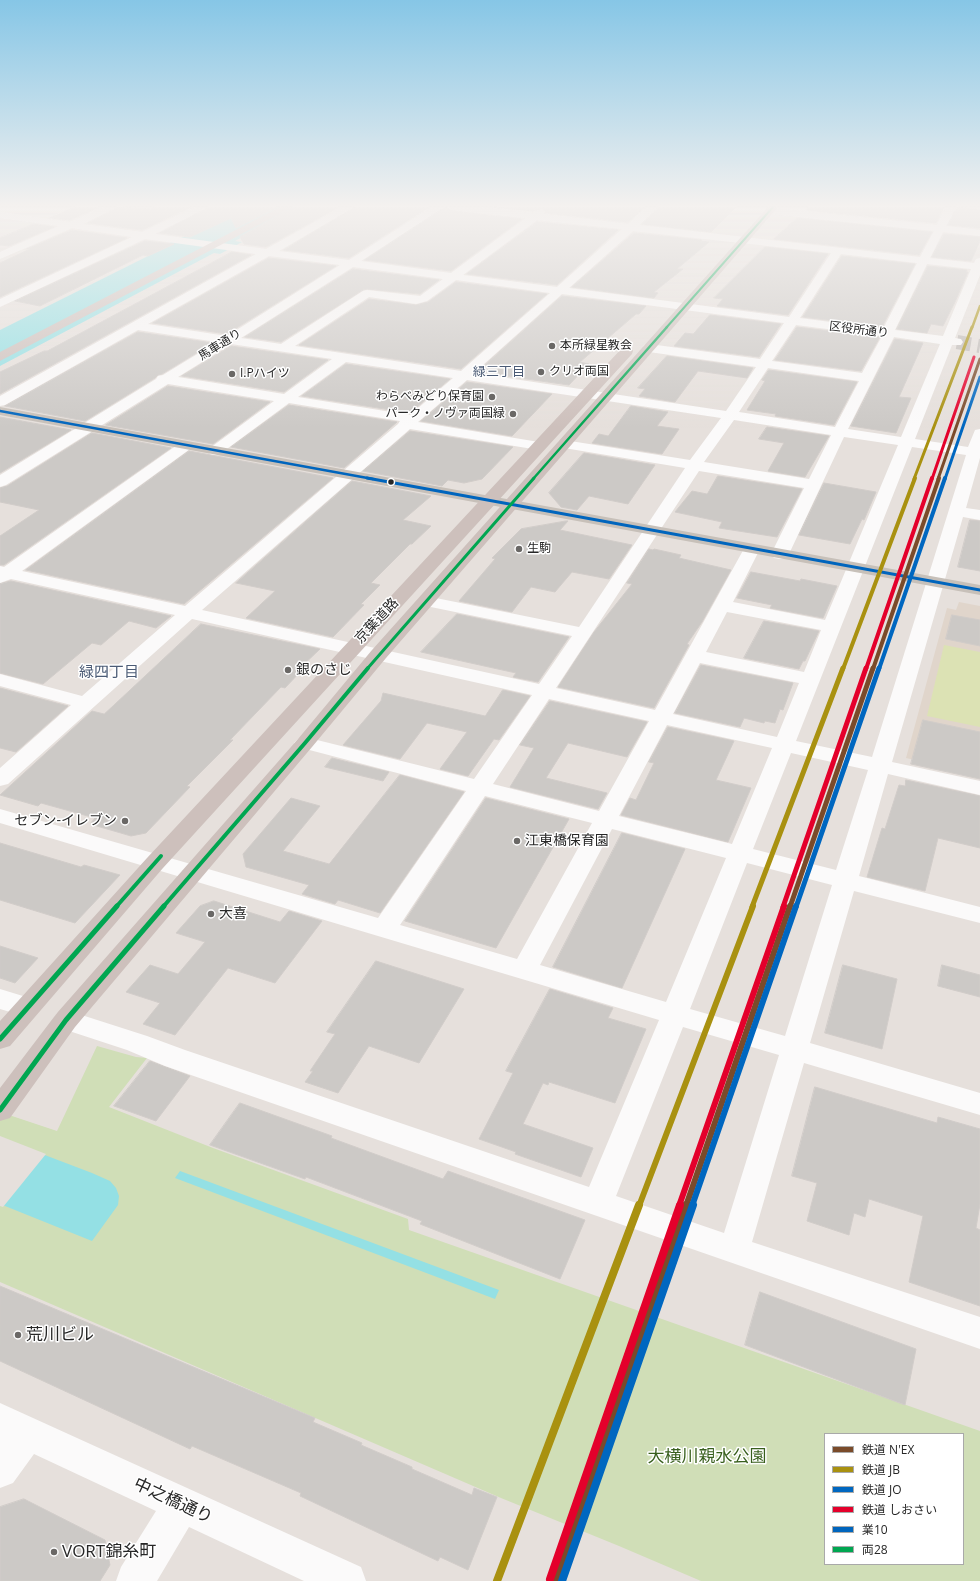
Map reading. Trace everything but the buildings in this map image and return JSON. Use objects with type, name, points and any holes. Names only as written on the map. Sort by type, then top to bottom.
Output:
[{"type":"highway","points":[[0,346],[128,281]]},
{"type":"highway","points":[[0,357],[146,281]]},
{"type":"highway","name":"京葉道路","points":[[0,1039],[155,863],[587,393],[643,344],[700,281]]},
{"type":"highway","name":"京葉道路","points":[[658,318],[678,306]]},
{"type":"highway","name":"京葉道路","points":[[4,1106],[66,1020],[305,743],[379,654],[606,396],[643,344]]},
{"type":"main road","points":[[0,411],[347,476],[980,590]]},
{"type":"street","points":[[0,303],[47,281]]},
{"type":"street","points":[[0,402],[217,281]]},
{"type":"street","name":"馬車通り","points":[[0,482],[323,281]]},
{"type":"street","points":[[283,348],[366,293],[416,300],[423,299],[448,281]]},
{"type":"street","name":"区役所通り","points":[[490,281],[952,342]]},
{"type":"street","points":[[0,779],[189,612],[464,375],[569,281]]},
{"type":"street","points":[[384,929],[480,788],[694,466],[731,414],[792,321],[816,281]]},
{"type":"street","points":[[780,554],[914,281]]},
{"type":"street","points":[[598,1203],[856,568],[908,442],[952,342],[973,281]]},
{"type":"street","points":[[0,296],[12,297]]},
{"type":"street","points":[[136,326],[977,452]]},
{"type":"street","points":[[643,344],[764,364],[867,378]]},
{"type":"street","points":[[215,451],[344,357]]},
{"type":"street","points":[[164,380],[286,399],[539,446]]},
{"type":"street","points":[[734,1250],[956,511],[977,452],[980,434]]},
{"type":"street","points":[[564,444],[814,485]]},
{"type":"street","points":[[3,574],[185,446]]},
{"type":"street","points":[[956,511],[980,515]]},
{"type":"street","points":[[524,970],[752,549]]},
{"type":"street","points":[[3,574],[189,612],[980,788]]},
{"type":"street","points":[[426,601],[583,633]]},
{"type":"street","points":[[722,605],[832,627]]},
{"type":"street","points":[[695,656],[811,679]]},
{"type":"street","points":[[0,680],[85,703]]},
{"type":"street","points":[[305,743],[980,914]]},
{"type":"street","points":[[0,816],[192,874],[980,1104]]},
{"type":"street","points":[[0,999],[27,1007]]},
{"type":"street","points":[[66,1020],[138,1043],[176,1058],[980,1333]]},
{"type":"street","points":[[0,1470],[13,1426]]},
{"type":"street","name":"中之橋通り","points":[[13,1426],[347,1581]]},
{"type":"street","points":[[135,1581],[181,1505]]},
{"type":"shaded area","points":[[959,602],[980,606],[980,775],[906,758],[947,608],[956,610]]},
{"type":"green space","points":[[944,645],[980,652],[980,727],[927,716]]},
{"type":"green space","name":"大横川親水公園","points":[[97,1046],[136,1057],[147,1058],[109,1107],[213,1148],[408,1219],[409,1230],[980,1431],[980,1581],[701,1581],[501,1498],[0,1282],[0,1112],[57,1131]]},
{"type":"water","points":[[98,281],[161,281],[0,366],[0,330]]},
{"type":"water","points":[[0,1138],[110,1181],[116,1188],[119,1196],[118,1205],[92,1241],[0,1204]]},
{"type":"water","points":[[180,1171],[499,1290],[495,1299],[175,1178]]},
{"type":"pier","points":[[0,1136],[46,1154],[3,1207],[0,1206]]},
{"type":"tunnel","points":[[957,342],[980,346]]},
{"type":"rail line","name":"JB","points":[[497,1581],[980,306]]},
{"type":"rail line","name":"しおさい","points":[[550,1579],[974,357]]},
{"type":"rail line","name":"N'EX","points":[[556,1581],[980,359]]},
{"type":"rail line","name":"JO","points":[[562,1581],[980,377]]},
{"type":"transit line","name":"両28","points":[[0,1110],[66,1020],[305,743],[379,654],[708,281]]},
{"type":"transit line","name":"業10","points":[[0,411],[980,590]]},
{"type":"transit line","name":"両28","points":[[0,1039],[161,856]]},
{"type":"place","name":"本所緑星教会","points":[[552,346]]},
{"type":"place","name":"クリオ両国","points":[[541,372]]},
{"type":"place","name":"I.Pハイツ","points":[[232,374]]},
{"type":"place","name":"わらべみどり保育園","points":[[492,397]]},
{"type":"place","name":"パーク・ノヴァ両国緑","points":[[513,414]]},
{"type":"place","name":"生駒","points":[[519,549]]},
{"type":"place","name":"銀のさじ","points":[[288,670]]},
{"type":"place","name":"セブン-イレブン","points":[[125,821]]},
{"type":"place","name":"江東橋保育園","points":[[517,841]]},
{"type":"place","name":"大喜","points":[[211,914]]},
{"type":"place","name":"荒川ビル","points":[[18,1335]]},
{"type":"place","name":"VORT錦糸町","points":[[54,1552]]},
{"type":"district","name":"緑三丁目","points":[[499,372]]},
{"type":"district","name":"緑四丁目","points":[[109,673]]}]
